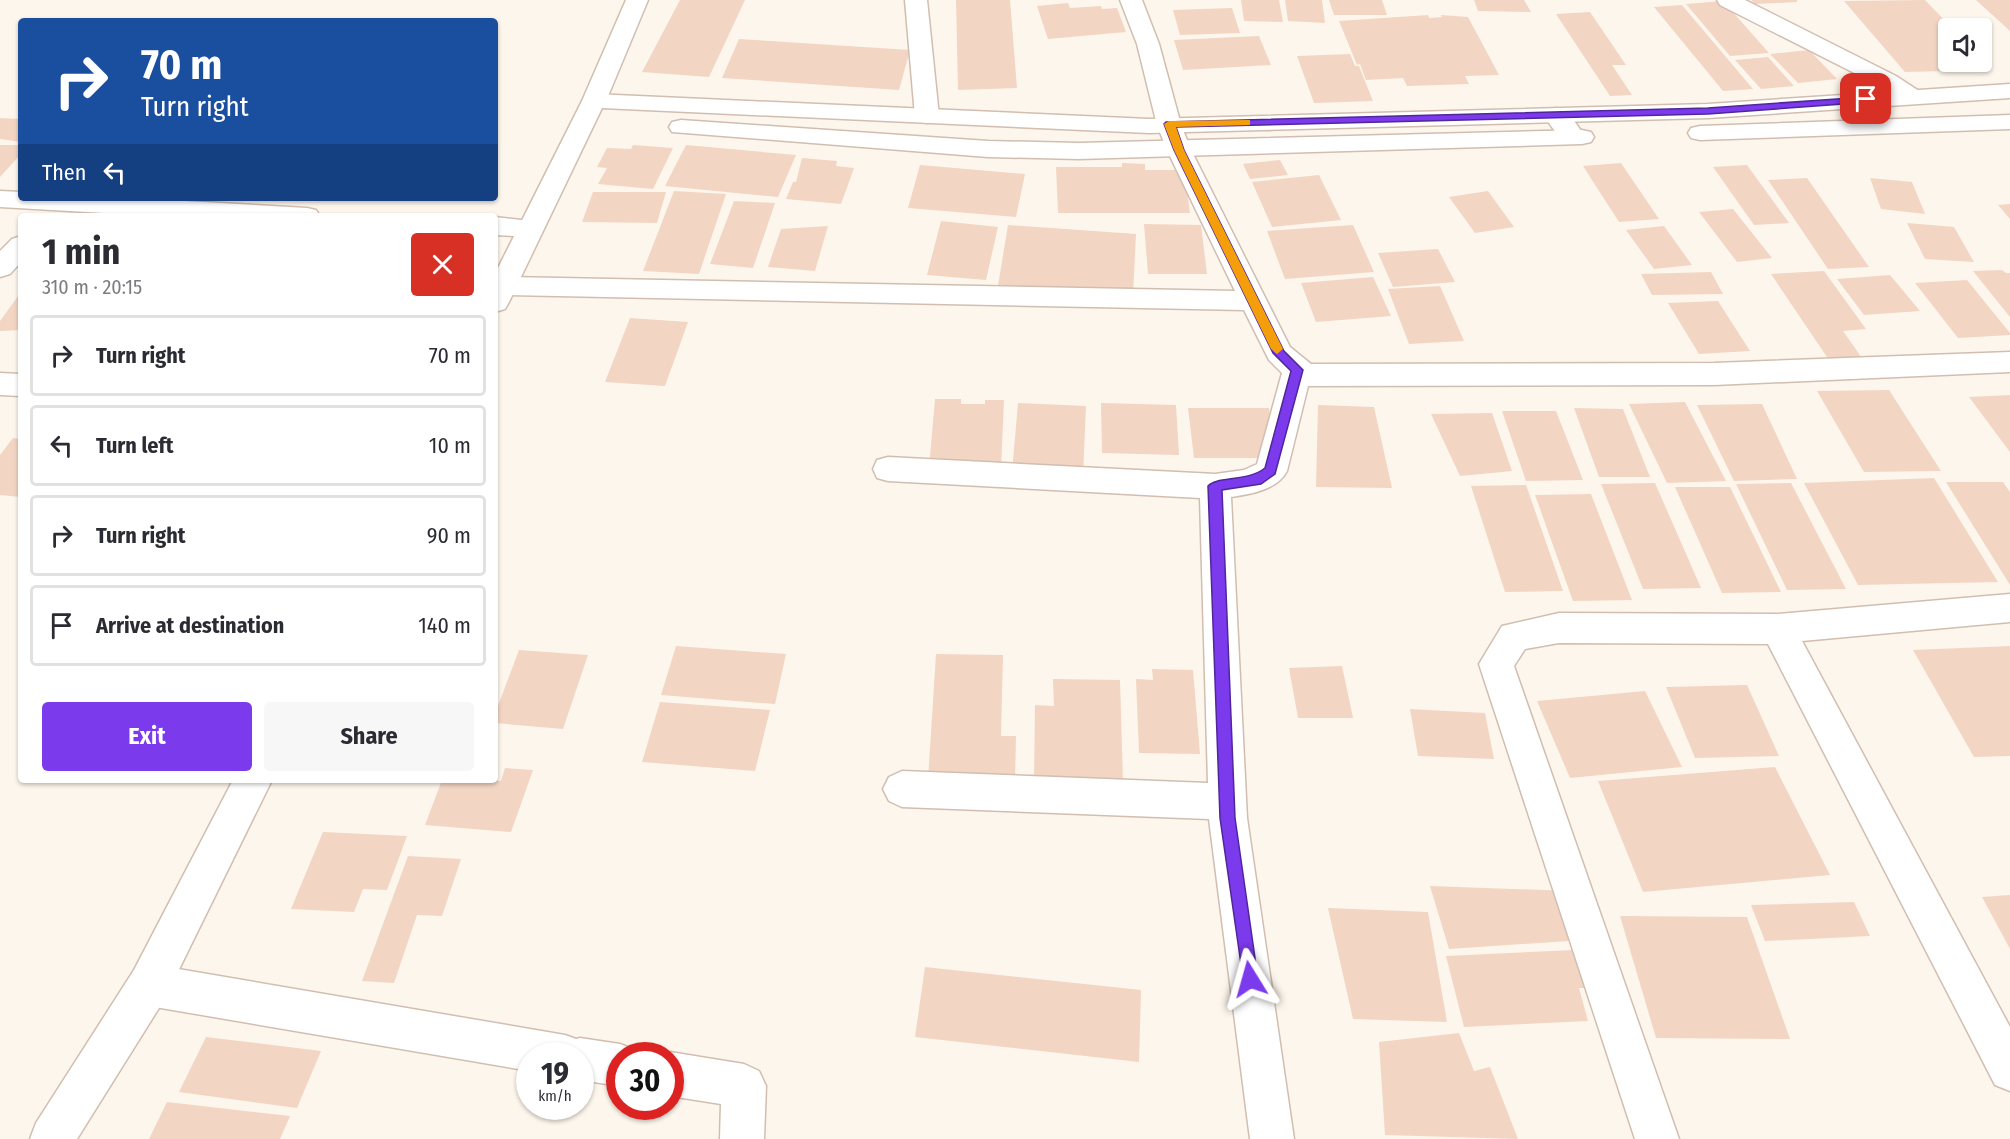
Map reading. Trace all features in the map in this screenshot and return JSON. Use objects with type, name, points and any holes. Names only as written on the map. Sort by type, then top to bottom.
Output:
[{"type":"street","points":[[637,0],[590,111],[499,294],[1254,301]]},
{"type":"street","points":[[916,0],[927,116]]},
{"type":"street","points":[[1131,0],[1148,44],[1174,137],[1279,353],[1305,375],[1714,374],[2010,362]]},
{"type":"street","points":[[1728,0],[1888,81],[1911,96]]},
{"type":"street","points":[[590,111],[988,149],[1556,115],[1708,111],[2010,91]]},
{"type":"street","points":[[590,111],[927,116],[1174,137],[1573,137],[2010,122]]},
{"type":"street","points":[[1556,115],[1573,137]]},
{"type":"street","points":[[0,199],[53,209],[198,213]]},
{"type":"street","points":[[498,226],[531,228]]},
{"type":"street","points":[[0,268],[18,248]]},
{"type":"street","points":[[888,469],[1215,486],[1242,484],[1261,479],[1271,471],[1297,370]]},
{"type":"street","points":[[0,384],[18,385]]},
{"type":"street","points":[[1215,486],[1227,802],[1272,1139]]},
{"type":"street","points":[[1657,1139],[1496,664],[1514,636],[1558,628],[1778,629],[2010,608]]},
{"type":"street","points":[[1778,629],[2010,1070]]},
{"type":"street","points":[[52,1139],[149,985],[251,783]]},
{"type":"street","points":[[902,789],[1227,802]]},
{"type":"street","points":[[149,985],[516,1048]]},
{"type":"street","points":[[684,1076],[744,1086],[741,1139]]},
{"type":"building","points":[[680,0],[745,0],[709,77],[642,72]]},
{"type":"building","points":[[956,0],[1010,0],[1017,88],[958,90]]},
{"type":"building","points":[[1241,0],[1279,0],[1283,22],[1244,21]]},
{"type":"building","points":[[1285,0],[1322,0],[1325,23],[1288,21]]},
{"type":"building","points":[[1329,0],[1382,0],[1387,15],[1334,15]]},
{"type":"building","points":[[1474,0],[1524,0],[1531,12],[1478,11]]},
{"type":"building","points":[[1751,0],[1797,0],[1797,2],[1755,4]]},
{"type":"building","points":[[1925,0],[1942,18],[1938,18],[1938,71],[1905,72],[1844,1]]},
{"type":"building","points":[[1976,0],[2010,0],[2010,31]]},
{"type":"building","points":[[1723,1],[1769,53],[1730,56],[1686,4]]},
{"type":"building","points":[[1068,3],[1070,8],[1101,6],[1102,9],[1117,8],[1126,32],[1048,39],[1037,6]]},
{"type":"building","points":[[1682,5],[1753,89],[1723,91],[1654,7]]},
{"type":"building","points":[[1232,8],[1240,33],[1180,35],[1173,10]]},
{"type":"building","points":[[1590,12],[1626,65],[1612,65],[1632,95],[1610,96],[1556,14]]},
{"type":"building","points":[[1428,15],[1429,18],[1442,17],[1441,15],[1468,17],[1499,75],[1465,76],[1469,84],[1407,86],[1403,78],[1366,80],[1360,64],[1357,65],[1339,21]]},
{"type":"building","points":[[1259,36],[1271,65],[1183,70],[1174,40]]},
{"type":"building","points":[[739,39],[910,50],[899,90],[722,78]]},
{"type":"building","points":[[1809,50],[1837,79],[1798,83],[1770,54]]},
{"type":"building","points":[[1350,54],[1355,66],[1359,66],[1373,101],[1314,103],[1297,56]]},
{"type":"building","points":[[1768,57],[1794,86],[1761,89],[1735,60]]},
{"type":"building","points":[[0,118],[18,119],[18,142],[0,139]]},
{"type":"building","points":[[0,145],[18,145],[18,157],[0,177]]},
{"type":"building","points":[[633,145],[673,148],[653,189],[598,184],[607,168],[597,167],[607,148],[631,149]]},
{"type":"building","points":[[686,145],[796,155],[778,197],[665,186]]},
{"type":"building","points":[[802,158],[837,161],[836,166],[854,168],[841,204],[786,199],[793,182],[796,182]]},
{"type":"building","points":[[1280,160],[1288,175],[1250,179],[1243,164]]},
{"type":"building","points":[[1122,163],[1145,164],[1145,170],[1184,170],[1190,213],[1058,213],[1056,167],[1122,167]]},
{"type":"building","points":[[1621,163],[1659,219],[1619,222],[1583,166]]},
{"type":"building","points":[[920,165],[1025,174],[1016,217],[908,208]]},
{"type":"building","points":[[1747,165],[1789,223],[1754,225],[1713,167]]},
{"type":"building","points":[[1319,175],[1341,220],[1272,227],[1252,182]]},
{"type":"building","points":[[1807,178],[1869,267],[1828,269],[1768,180]]},
{"type":"building","points":[[1870,178],[1912,182],[1925,214],[1881,209]]},
{"type":"building","points":[[674,191],[726,194],[699,274],[643,271]]},
{"type":"building","points":[[1488,191],[1514,227],[1475,233],[1449,197]]},
{"type":"building","points":[[593,192],[666,192],[657,223],[582,222]]},
{"type":"building","points":[[734,201],[775,203],[753,268],[710,264]]},
{"type":"building","points":[[2010,204],[2010,219],[1998,205]]},
{"type":"building","points":[[1733,209],[1772,258],[1737,262],[1699,212]]},
{"type":"building","points":[[941,221],[998,227],[986,280],[927,275]]},
{"type":"building","points":[[1907,223],[1954,227],[1974,262],[1925,259]]},
{"type":"building","points":[[1144,224],[1201,225],[1207,274],[1148,274]]},
{"type":"building","points":[[1008,225],[1136,234],[1133,295],[998,286]]},
{"type":"building","points":[[1353,225],[1374,272],[1285,279],[1267,231]]},
{"type":"building","points":[[828,226],[815,271],[768,267],[781,229]]},
{"type":"building","points":[[1664,226],[1692,265],[1654,269],[1626,230]]},
{"type":"building","points":[[1438,249],[1455,282],[1393,287],[1378,253]]},
{"type":"building","points":[[2002,270],[2010,273],[2010,317],[1973,271]]},
{"type":"building","points":[[1824,271],[1866,329],[1843,331],[1862,358],[1829,360],[1771,274]]},
{"type":"building","points":[[1711,272],[1723,294],[1652,295],[1641,274]]},
{"type":"building","points":[[1890,275],[1920,311],[1864,315],[1837,279]]},
{"type":"building","points":[[1373,277],[1391,316],[1316,322],[1301,283]]},
{"type":"building","points":[[1967,280],[2010,335],[1958,338],[1915,283]]},
{"type":"building","points":[[1440,286],[1464,341],[1409,344],[1388,289]]},
{"type":"building","points":[[18,296],[18,330],[0,331],[0,321]]},
{"type":"building","points":[[1718,301],[1750,351],[1699,354],[1668,303]]},
{"type":"building","points":[[630,318],[688,322],[665,386],[605,382]]},
{"type":"building","points":[[1889,390],[1941,471],[1864,472],[1817,391]]},
{"type":"building","points":[[2010,395],[2010,452],[1969,397]]},
{"type":"building","points":[[935,399],[961,399],[961,404],[985,404],[985,400],[1004,400],[1001,469],[929,468]]},
{"type":"building","points":[[1685,402],[1726,481],[1667,483],[1629,404]]},
{"type":"building","points":[[1018,403],[1086,406],[1083,476],[1012,472]]},
{"type":"building","points":[[1101,403],[1176,405],[1179,455],[1102,453]]},
{"type":"building","points":[[1762,404],[1797,479],[1734,481],[1697,405]]},
{"type":"building","points":[[1318,405],[1374,407],[1392,488],[1316,487]]},
{"type":"building","points":[[1188,408],[1269,408],[1273,458],[1194,458]]},
{"type":"building","points":[[1574,408],[1623,409],[1650,477],[1599,477]]},
{"type":"building","points":[[1502,411],[1556,411],[1583,480],[1526,481]]},
{"type":"building","points":[[1492,413],[1512,471],[1460,476],[1431,414]]},
{"type":"building","points":[[13,438],[18,439],[18,497],[0,495],[0,455]]},
{"type":"building","points":[[1934,478],[1998,582],[1858,585],[1804,483]]},
{"type":"building","points":[[1946,482],[2003,482],[2010,492],[2010,585]]},
{"type":"building","points":[[1655,483],[1701,588],[1643,589],[1601,484]]},
{"type":"building","points":[[1791,483],[1846,589],[1787,590],[1736,484]]},
{"type":"building","points":[[1526,485],[1563,591],[1505,592],[1471,486]]},
{"type":"building","points":[[1675,487],[1730,487],[1781,592],[1722,593]]},
{"type":"building","points":[[1591,494],[1632,600],[1573,601],[1535,495]]},
{"type":"building","points":[[676,646],[786,654],[775,704],[661,695]]},
{"type":"building","points":[[2010,646],[2010,756],[1974,757],[1913,650]]},
{"type":"building","points":[[519,650],[588,655],[563,729],[498,723],[498,706]]},
{"type":"building","points":[[936,654],[1003,655],[1001,736],[1016,736],[1015,781],[928,780]]},
{"type":"building","points":[[1342,666],[1353,718],[1298,718],[1289,668]]},
{"type":"building","points":[[1152,669],[1193,670],[1200,754],[1139,753],[1136,679],[1153,680]]},
{"type":"building","points":[[1053,679],[1120,680],[1123,782],[1034,781],[1035,705],[1054,706]]},
{"type":"building","points":[[1747,685],[1779,756],[1695,758],[1666,687]]},
{"type":"building","points":[[1645,691],[1682,767],[1570,778],[1537,701]]},
{"type":"building","points":[[660,702],[770,710],[755,771],[642,762]]},
{"type":"building","points":[[1410,709],[1485,713],[1494,759],[1418,756]]},
{"type":"building","points":[[1775,767],[1830,875],[1643,892],[1598,781]]},
{"type":"building","points":[[505,768],[533,770],[511,832],[425,825],[441,783],[498,783],[501,781]]},
{"type":"building","points":[[323,832],[407,836],[387,890],[363,889],[354,912],[291,909]]},
{"type":"building","points":[[408,856],[461,859],[442,916],[417,915],[394,983],[362,981]]},
{"type":"building","points":[[1430,886],[1571,891],[1568,941],[1449,949]]},
{"type":"building","points":[[2010,895],[2010,949],[1982,897]]},
{"type":"building","points":[[1854,902],[1870,936],[1765,941],[1751,905]]},
{"type":"building","points":[[1328,908],[1428,912],[1447,1022],[1353,1019]]},
{"type":"building","points":[[1620,916],[1747,917],[1790,1039],[1656,1038]]},
{"type":"building","points":[[1574,950],[1585,988],[1579,988],[1588,1021],[1464,1027],[1446,956]]},
{"type":"building","points":[[925,967],[1141,990],[1139,1062],[915,1037]]},
{"type":"building","points":[[1459,1033],[1474,1071],[1490,1067],[1518,1139],[1385,1135],[1379,1042]]},
{"type":"building","points":[[206,1037],[321,1051],[297,1108],[179,1092]]},
{"type":"building","points":[[167,1102],[290,1116],[280,1139],[149,1139]]},
{"type":"slow traffic","points":[[1247,123],[1169,124],[1179,150],[1277,349]]},
{"type":"route","points":[[1250,979],[1228,818],[1215,486],[1242,484],[1261,479],[1271,471],[1297,370],[1288,364],[1279,353],[1179,150],[1169,124],[1708,111],[1866,99]]}]
